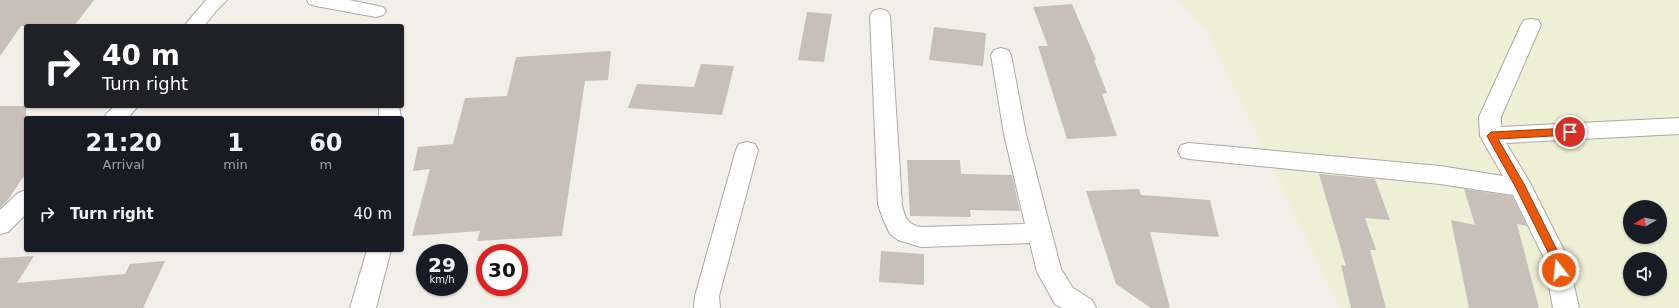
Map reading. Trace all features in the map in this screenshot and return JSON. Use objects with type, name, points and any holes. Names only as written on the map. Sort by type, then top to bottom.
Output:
[{"type":"street","points":[[196,24],[209,7],[218,0]]},
{"type":"street","points":[[316,0],[379,12]]},
{"type":"street","points":[[880,15],[890,205],[896,224],[903,233],[921,237],[1039,233]]},
{"type":"street","points":[[1532,25],[1490,117],[1491,136],[1520,186],[1556,258],[1566,308]]},
{"type":"street","points":[[1001,55],[1015,134],[1050,272],[1064,296],[1083,308]]},
{"type":"street","points":[[116,116],[126,108]]},
{"type":"street","points":[[1491,136],[1679,126]]},
{"type":"street","points":[[707,308],[707,296],[747,150]]},
{"type":"street","points":[[1189,151],[1440,174],[1520,186]]},
{"type":"street","points":[[0,225],[24,202]]},
{"type":"street","points":[[363,308],[378,252]]},
{"type":"green space","points":[[1178,0],[1679,0],[1679,308],[1340,308],[1205,28]]},
{"type":"building","points":[[0,0],[94,0],[76,24],[24,24],[0,56]]},
{"type":"building","points":[[1072,4],[1096,60],[1094,60],[1107,93],[1102,94],[1117,136],[1067,139],[1038,46],[1048,46],[1033,7]]},
{"type":"building","points":[[807,12],[832,14],[824,62],[798,60]]},
{"type":"building","points":[[934,27],[986,33],[983,66],[929,60]]},
{"type":"building","points":[[611,51],[608,80],[585,81],[562,236],[477,241],[480,231],[412,236],[430,169],[413,171],[418,147],[453,144],[465,98],[507,96],[516,57]]},
{"type":"building","points":[[701,64],[734,66],[722,115],[628,108],[637,84],[694,87]]},
{"type":"building","points":[[0,106],[24,106],[24,108],[26,108],[26,116],[24,116],[24,176],[7,201],[0,208]]},
{"type":"building","points":[[907,160],[960,160],[961,174],[1012,175],[1020,211],[970,210],[971,217],[910,216]]},
{"type":"building","points":[[1319,174],[1375,179],[1390,220],[1365,218],[1376,250],[1370,250],[1386,308],[1351,308],[1341,265],[1346,266]]},
{"type":"building","points":[[1139,189],[1141,195],[1210,200],[1219,237],[1150,232],[1170,308],[1151,308],[1116,284],[1086,191]]},
{"type":"building","points":[[1464,189],[1512,196],[1527,226],[1517,224],[1539,308],[1469,308],[1451,220],[1475,225]]},
{"type":"building","points":[[881,251],[924,254],[924,285],[879,282]]},
{"type":"building","points":[[34,256],[17,283],[125,274],[130,264],[165,261],[143,308],[0,308],[0,258]]},
{"type":"route","points":[[1559,270],[1556,258],[1520,186],[1491,136],[1570,132]]}]
